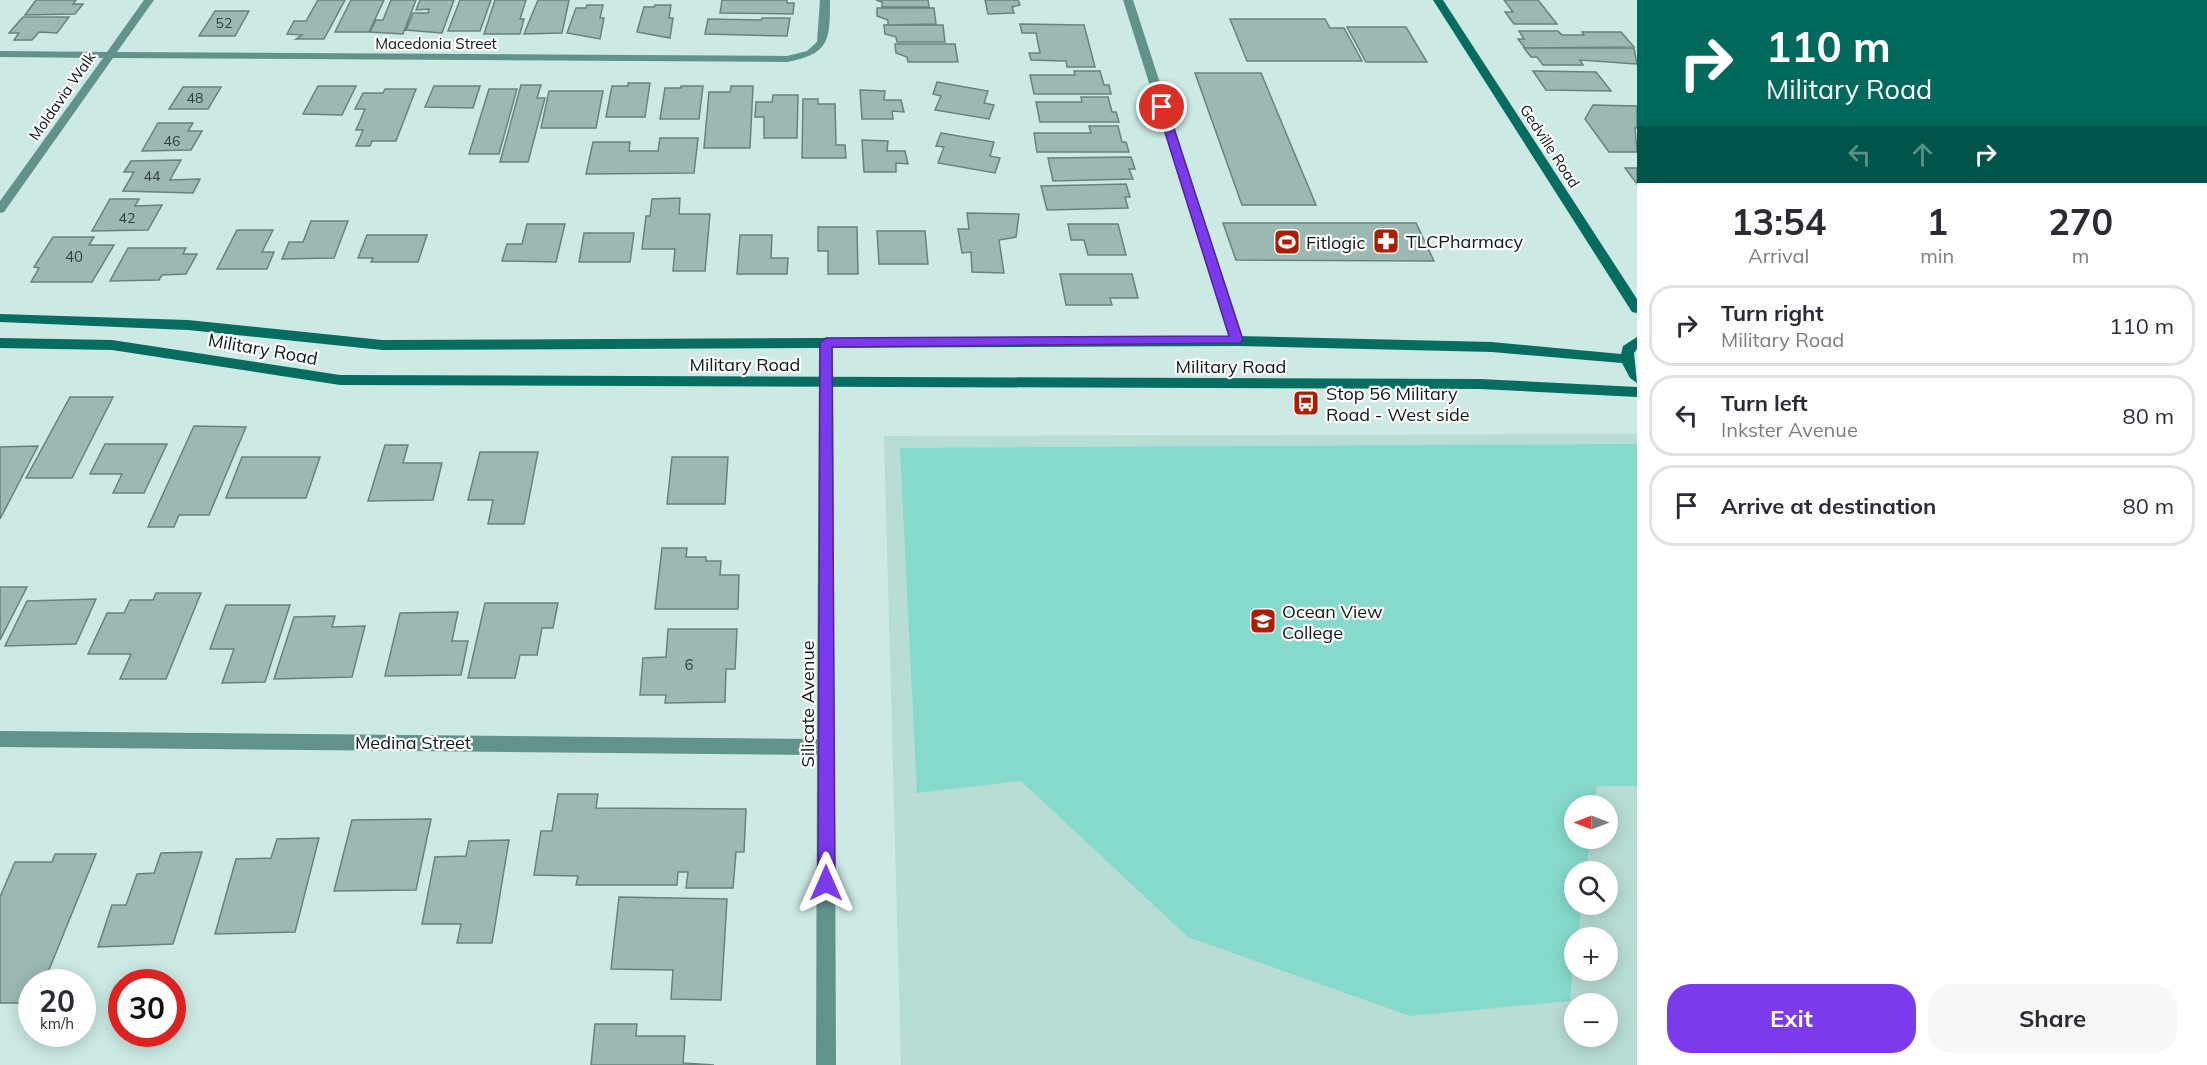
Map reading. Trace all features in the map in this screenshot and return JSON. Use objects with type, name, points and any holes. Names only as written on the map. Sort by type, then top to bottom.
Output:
[{"type":"street","name":"Moldavia Walk","points":[[0,209],[149,0]]},
{"type":"street","name":"Macedonia Street","points":[[0,54],[787,59],[814,53],[822,46],[825,38],[825,0]]},
{"type":"street","points":[[1128,0],[1237,340]]},
{"type":"street","name":"Gedville Road","points":[[1438,0],[1637,309]]},
{"type":"street","name":"Military Road","points":[[0,318],[188,325],[382,345],[1237,340],[1491,347],[1627,359]]},
{"type":"street","points":[[1637,342],[1628,349],[1627,359],[1637,378]]},
{"type":"street","name":"Military Road","points":[[0,343],[112,345],[340,380],[1480,384],[1637,392]]},
{"type":"street","name":"Silicate Avenue","points":[[826,343],[826,1065]]},
{"type":"street","name":"Medina Street","points":[[0,739],[826,747]]},
{"type":"shaded area","name":"Ocean View College","points":[[1637,434],[1637,1065],[901,1065],[884,436]]},
{"type":"green space","name":"Ocean View College","points":[[1637,444],[1637,786],[1597,786],[1596,795],[1564,795],[1564,849],[1589,849],[1587,861],[1564,861],[1564,915],[1581,915],[1579,927],[1564,927],[1564,981],[1572,981],[1571,993],[1564,993],[1564,1002],[1410,1016],[1188,937],[1021,781],[917,793],[900,448]]},
{"type":"building","points":[[36,0],[76,0],[73,4],[83,4],[75,14],[25,15]]},
{"type":"building","points":[[318,0],[345,0],[324,39],[296,39],[302,35],[287,34],[294,21],[306,21]]},
{"type":"building","points":[[351,0],[384,0],[369,32],[335,32]]},
{"type":"building","points":[[391,0],[416,0],[403,34],[370,32],[376,20],[383,20]]},
{"type":"building","points":[[420,0],[454,0],[442,33],[406,30],[413,13],[428,13],[429,9],[416,10]]},
{"type":"building","points":[[460,0],[491,0],[480,31],[448,31]]},
{"type":"building","points":[[495,0],[526,0],[520,19],[524,19],[520,34],[484,34]]},
{"type":"building","points":[[538,0],[569,0],[562,33],[524,34]]},
{"type":"building","points":[[722,0],[787,0],[787,3],[794,3],[793,14],[720,13]]},
{"type":"building","points":[[876,0],[928,0],[929,7],[882,7],[882,2]]},
{"type":"building","points":[[985,0],[1018,0],[1020,5],[1012,7],[1014,13],[988,14]]},
{"type":"building","points":[[1504,0],[1538,0],[1557,24],[1514,24],[1505,12],[1513,12]]},
{"type":"building","points":[[587,5],[603,5],[600,18],[604,18],[600,39],[567,33],[576,8],[586,8]]},
{"type":"building","points":[[671,5],[669,18],[673,18],[670,38],[637,32],[644,7]]},
{"type":"building","points":[[877,8],[934,8],[936,24],[888,25],[888,20],[877,16]]},
{"type":"building","points":[[215,11],[249,11],[235,36],[199,36]]},
{"type":"building","points":[[23,17],[69,17],[57,33],[39,32],[32,40],[14,40],[19,33],[9,33]]},
{"type":"building","points":[[762,18],[790,18],[787,36],[705,34],[708,19],[761,20]]},
{"type":"building","points":[[1230,19],[1325,19],[1330,28],[1344,28],[1362,61],[1247,61]]},
{"type":"building","points":[[1020,24],[1084,25],[1095,67],[1067,67],[1066,61],[1031,60],[1029,53],[1040,53],[1036,33],[1022,33]]},
{"type":"building","points":[[884,25],[943,25],[945,42],[897,42],[896,37],[885,34]]},
{"type":"building","points":[[1347,27],[1406,27],[1427,62],[1366,62]]},
{"type":"building","points":[[1519,31],[1558,31],[1562,35],[1584,35],[1582,32],[1621,32],[1634,47],[1525,48],[1518,39],[1524,39]]},
{"type":"building","points":[[895,44],[955,44],[958,62],[908,62],[907,57],[896,53]]},
{"type":"building","points":[[1524,48],[1634,48],[1637,64],[1580,60],[1583,65],[1543,65],[1537,57],[1531,57]]},
{"type":"building","points":[[1074,71],[1100,71],[1104,85],[1109,85],[1111,94],[1034,94],[1030,75],[1075,75]]},
{"type":"building","points":[[1533,71],[1596,72],[1611,91],[1546,90]]},
{"type":"building","points":[[1195,73],[1261,73],[1316,205],[1242,205]]},
{"type":"building","points":[[937,82],[988,91],[984,103],[994,105],[989,119],[935,110],[941,96],[933,94]]},
{"type":"building","points":[[628,83],[650,83],[645,117],[606,117],[612,86],[628,86]]},
{"type":"building","points":[[521,85],[541,85],[537,98],[545,98],[528,162],[500,162]]},
{"type":"building","points":[[318,86],[356,86],[342,115],[303,114]]},
{"type":"building","points":[[434,86],[480,86],[473,108],[425,107]]},
{"type":"building","points":[[681,86],[703,86],[699,119],[660,119],[665,88],[681,88]]},
{"type":"building","points":[[731,86],[753,86],[750,148],[704,148],[709,92],[730,92]]},
{"type":"building","points":[[183,87],[221,87],[208,109],[169,109]]},
{"type":"building","points":[[385,89],[416,89],[396,141],[372,141],[370,146],[356,146],[363,130],[356,130],[365,109],[355,109],[363,93],[383,93]]},
{"type":"building","points":[[489,89],[517,89],[499,154],[469,154]]},
{"type":"building","points":[[860,90],[885,91],[884,100],[901,100],[904,112],[892,111],[893,119],[862,119]]},
{"type":"building","points":[[549,91],[603,91],[596,128],[541,128]]},
{"type":"building","points":[[773,95],[798,95],[797,138],[764,138],[764,117],[755,117],[756,102],[772,102]]},
{"type":"building","points":[[1081,97],[1108,97],[1112,112],[1116,112],[1119,122],[1040,122],[1036,102],[1082,102]]},
{"type":"building","points":[[803,99],[818,99],[818,104],[835,104],[836,145],[845,145],[846,158],[802,158]]},
{"type":"building","points":[[1593,105],[1637,106],[1637,128],[1635,128],[1637,152],[1609,152],[1585,119]]},
{"type":"building","points":[[158,123],[193,123],[188,131],[202,131],[191,150],[142,151]]},
{"type":"building","points":[[1089,126],[1118,126],[1122,142],[1126,142],[1129,152],[1037,152],[1034,133],[1091,133]]},
{"type":"building","points":[[941,133],[994,142],[990,156],[1000,158],[995,173],[938,163],[944,147],[936,146]]},
{"type":"building","points":[[660,138],[698,138],[694,173],[586,174],[593,142],[630,142],[629,151],[658,151]]},
{"type":"building","points":[[862,140],[888,141],[887,151],[905,151],[908,164],[896,163],[896,172],[864,172]]},
{"type":"building","points":[[1131,157],[1135,169],[1129,169],[1133,179],[1053,181],[1048,158]]},
{"type":"building","points":[[181,160],[170,180],[200,179],[193,193],[123,191],[134,172],[124,172],[131,161]]},
{"type":"building","points":[[1625,168],[1637,168],[1637,184]]},
{"type":"building","points":[[1126,184],[1130,197],[1125,197],[1128,208],[1047,210],[1041,186]]},
{"type":"building","points":[[680,198],[679,214],[710,214],[705,271],[673,271],[675,249],[642,249],[646,216],[650,216],[652,199]]},
{"type":"building","points":[[110,199],[139,199],[135,206],[162,205],[148,230],[92,231]]},
{"type":"building","points":[[967,213],[1019,214],[1016,237],[999,240],[1004,273],[972,272],[971,252],[962,253],[958,229],[969,229]]},
{"type":"building","points":[[311,221],[348,221],[334,258],[282,259],[289,242],[303,242]]},
{"type":"building","points":[[1223,223],[1416,223],[1434,261],[1236,260]]},
{"type":"building","points":[[527,224],[565,224],[556,262],[502,261],[507,244],[522,244]]},
{"type":"building","points":[[1068,224],[1118,224],[1126,255],[1088,255],[1084,240],[1071,240]]},
{"type":"building","points":[[818,227],[857,227],[858,274],[828,274],[828,251],[818,251]]},
{"type":"building","points":[[237,230],[273,230],[262,252],[274,252],[267,269],[217,269]]},
{"type":"building","points":[[877,231],[925,231],[928,264],[879,264]]},
{"type":"building","points":[[584,233],[634,233],[630,262],[579,262]]},
{"type":"building","points":[[367,235],[427,235],[418,262],[371,262],[373,258],[358,258]]},
{"type":"building","points":[[740,235],[772,235],[771,258],[788,258],[787,274],[737,274]]},
{"type":"building","points":[[53,237],[94,237],[89,245],[114,245],[92,282],[31,282],[39,268],[34,267]]},
{"type":"building","points":[[128,248],[186,248],[183,254],[197,254],[186,274],[162,275],[159,280],[110,281]]},
{"type":"building","points":[[1060,274],[1132,274],[1138,298],[1110,298],[1112,305],[1066,305]]},
{"type":"building","points":[[70,397],[113,397],[72,478],[26,478]]},
{"type":"building","points":[[194,426],[246,427],[209,515],[179,515],[174,527],[148,527]]},
{"type":"building","points":[[105,444],[167,444],[144,493],[113,493],[122,474],[90,474]]},
{"type":"building","points":[[385,445],[408,445],[403,463],[442,463],[433,500],[368,501]]},
{"type":"building","points":[[38,446],[0,519],[0,447]]},
{"type":"building","points":[[480,452],[538,452],[524,524],[488,524],[493,500],[468,500]]},
{"type":"building","points":[[242,457],[320,457],[306,498],[226,498]]},
{"type":"building","points":[[672,457],[728,457],[725,504],[667,504]]},
{"type":"building","points":[[662,548],[687,548],[686,557],[706,557],[706,561],[721,561],[720,575],[739,575],[738,609],[655,609]]},
{"type":"building","points":[[0,587],[27,587],[0,640]]},
{"type":"building","points":[[156,593],[201,593],[166,679],[120,679],[131,654],[88,654],[107,613],[124,613],[130,600],[153,600]]},
{"type":"building","points":[[96,599],[76,644],[5,646],[27,601]]},
{"type":"building","points":[[485,603],[558,603],[553,628],[542,628],[537,655],[520,655],[515,678],[468,678]]},
{"type":"building","points":[[226,605],[290,605],[265,682],[222,683],[234,649],[210,649]]},
{"type":"building","points":[[458,612],[452,641],[468,641],[461,675],[385,676],[400,613]]},
{"type":"building","points":[[335,616],[332,627],[365,626],[352,677],[274,679],[294,617]]},
{"type":"building","points":[[668,629],[737,629],[735,669],[726,669],[725,702],[665,703],[666,695],[640,695],[643,658],[666,657]]},
{"type":"building","points":[[558,794],[598,794],[596,808],[746,809],[744,852],[736,852],[733,888],[686,888],[688,872],[678,872],[677,885],[576,885],[578,876],[534,875],[541,831],[552,831]]},
{"type":"building","points":[[431,819],[416,890],[334,891],[352,820]]},
{"type":"building","points":[[319,838],[295,932],[215,934],[236,859],[271,858],[277,839]]},
{"type":"building","points":[[509,840],[492,943],[457,943],[461,924],[422,924],[435,857],[466,856],[469,841]]},
{"type":"building","points":[[202,852],[173,944],[98,947],[112,905],[126,905],[137,874],[154,873],[161,853]]},
{"type":"building","points":[[55,854],[96,854],[49,969],[18,969],[18,1003],[0,1003],[0,897],[15,862],[52,862]]},
{"type":"building","points":[[619,897],[727,899],[721,1000],[671,999],[673,970],[611,969]]},
{"type":"building","points":[[595,1024],[637,1024],[636,1036],[685,1036],[683,1063],[714,1065],[591,1065]]},
{"type":"place","name":"TLCPharmacy","points":[[1386,241]]},
{"type":"place","name":"Fitlogic","points":[[1287,242]]},
{"type":"place","name":"Stop 56 Military Road - West side","points":[[1306,403]]},
{"type":"place","name":"Ocean View College","points":[[1263,621]]},
{"type":"route","points":[[826,883],[826,343],[1237,340],[1162,107]]}]
